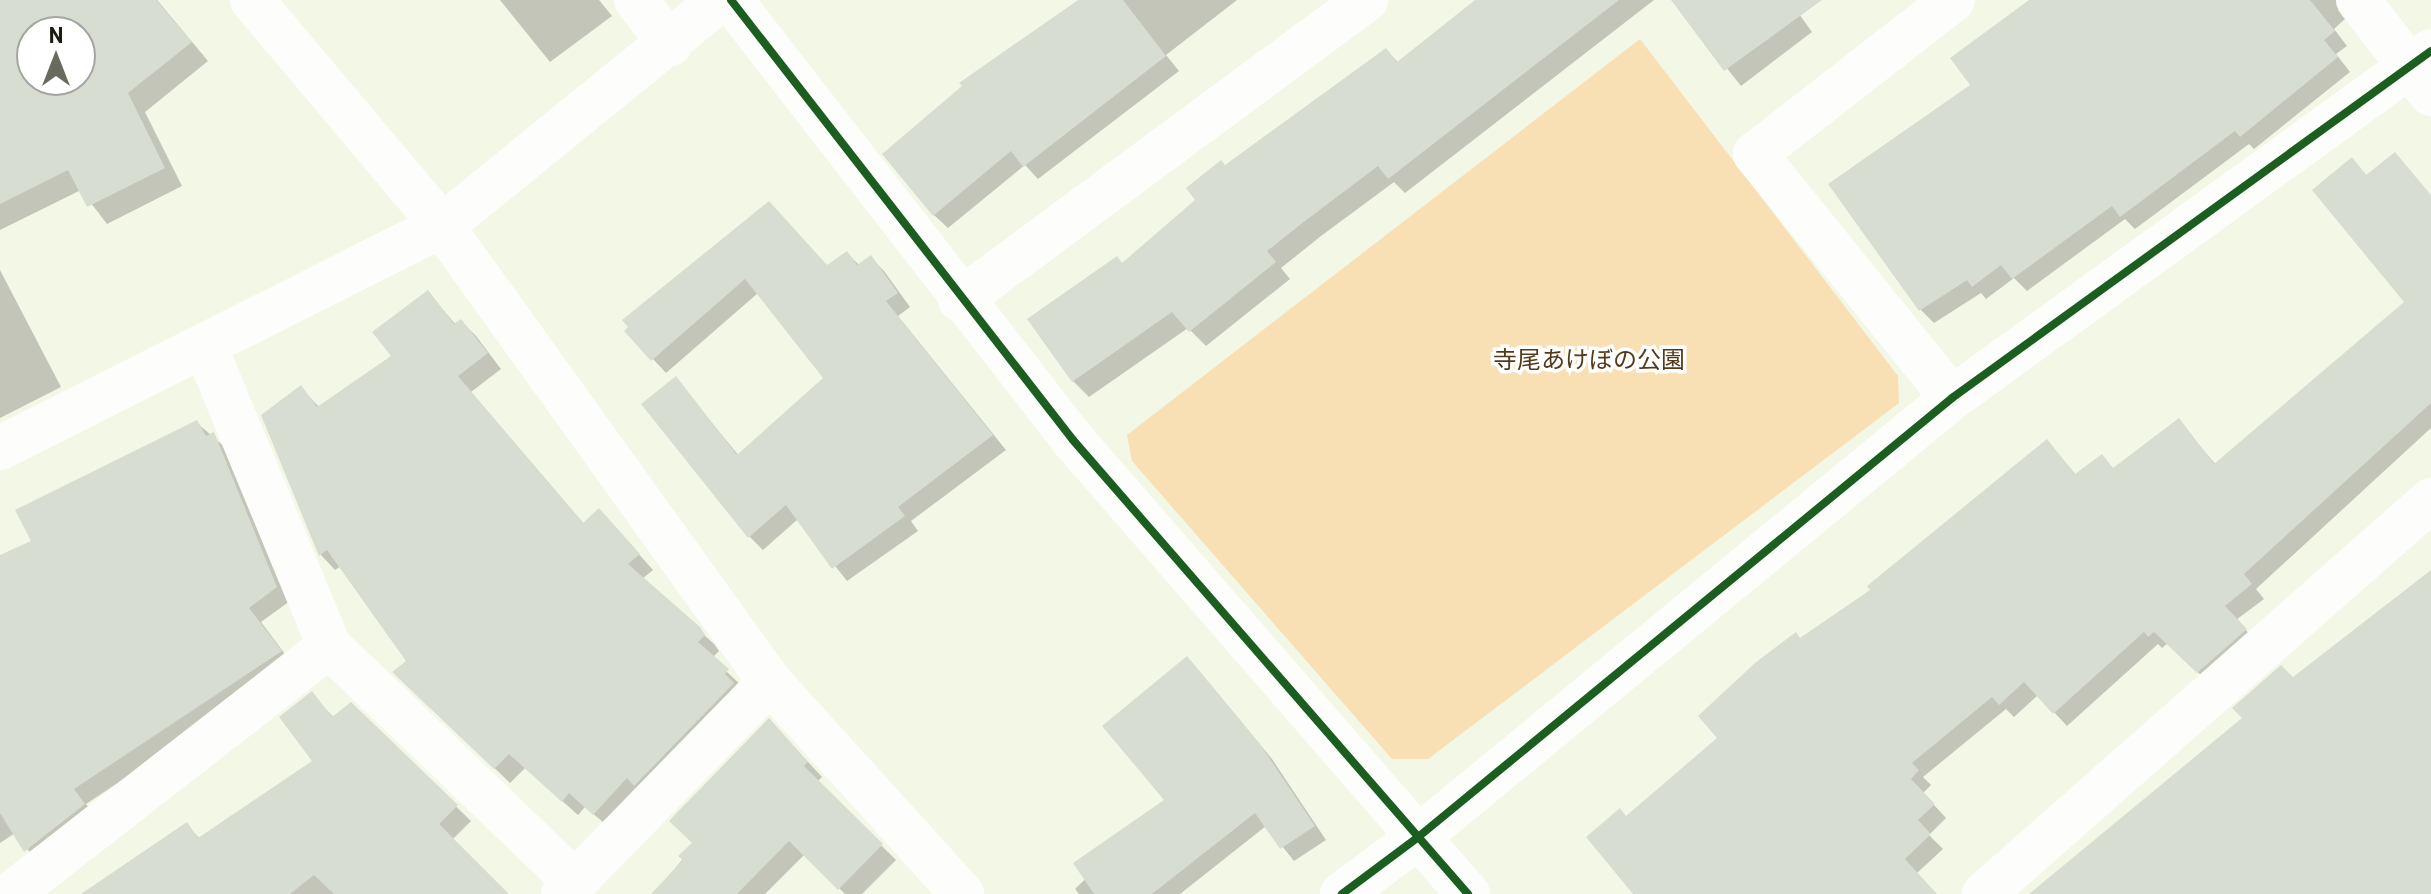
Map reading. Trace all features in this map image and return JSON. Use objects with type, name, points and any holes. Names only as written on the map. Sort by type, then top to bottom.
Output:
[{"type":"street","points":[[252,0],[442,226],[770,682],[962,894]]},
{"type":"street","points":[[636,0],[670,44]]},
{"type":"street","points":[[0,448],[442,226],[670,44],[720,0]]},
{"type":"street","points":[[731,0],[960,300],[1073,440],[1468,894]]},
{"type":"street","points":[[960,300],[1366,0]]},
{"type":"street","points":[[1952,398],[1755,154],[1953,0]]},
{"type":"street","points":[[1342,894],[1417,838],[1952,398],[2424,71],[2358,0]]},
{"type":"street","points":[[205,346],[329,646],[569,888],[770,682]]},
{"type":"street","points":[[1984,894],[2431,500]]},
{"type":"street","points":[[11,894],[329,646]]},
{"type":"green space","name":"寺尾あけぼの公園","points":[[1640,39],[1898,376],[1899,403],[1428,759],[1392,759],[1132,461],[1127,435]]},
{"type":"building","points":[[0,0],[156,0],[192,42],[128,93],[165,168],[87,207],[68,170],[0,204]]},
{"type":"building","points":[[1078,0],[1123,0],[1166,56],[1023,167],[1011,151],[933,216],[882,154],[962,86],[959,83]]},
{"type":"building","points":[[1475,0],[1619,0],[1388,179],[1378,166],[1305,221],[1267,251],[1276,262],[1189,332],[1172,312],[1072,382],[1027,319],[1117,256],[1122,263],[1195,200],[1186,188],[1221,160],[1225,165],[1386,48],[1397,62]]},
{"type":"building","points":[[1671,0],[1822,0],[1724,71]]},
{"type":"building","points":[[2029,0],[2310,0],[2335,31],[2324,40],[2338,57],[2240,137],[2235,131],[2120,217],[2112,206],[2012,279],[2001,265],[1972,287],[1967,280],[1919,311],[1828,184],[1970,85],[1950,58]]},
{"type":"building","points":[[2395,152],[2431,195],[2431,403],[2244,574],[2252,584],[2225,606],[2247,629],[2197,673],[2154,632],[2148,637],[2144,632],[2053,714],[2024,682],[1999,705],[1992,697],[1912,763],[1919,770],[1911,779],[1935,804],[1918,820],[1931,834],[1905,859],[1937,894],[1633,894],[1586,837],[1620,808],[1626,816],[1717,738],[1698,716],[1755,663],[1796,632],[1800,638],[1870,590],[1867,586],[2047,439],[2075,474],[2102,454],[2113,468],[2179,418],[2214,464],[2404,302],[2312,190],[2352,157],[2366,175]]},
{"type":"building","points":[[769,201],[827,265],[847,251],[857,265],[871,255],[898,293],[886,301],[993,435],[898,507],[905,516],[832,569],[786,505],[748,538],[641,404],[676,376],[737,455],[823,378],[745,279],[651,361],[624,331],[628,327],[622,320]]},
{"type":"building","points":[[428,290],[454,324],[461,319],[488,353],[458,376],[583,523],[599,508],[640,554],[628,564],[700,627],[705,635],[698,642],[729,669],[725,674],[734,683],[634,786],[627,778],[593,815],[569,793],[562,802],[509,754],[494,769],[392,672],[406,661],[327,550],[319,556],[261,415],[301,385],[317,407],[391,356],[372,332]]},
{"type":"building","points":[[197,420],[206,436],[214,432],[277,587],[249,608],[282,651],[74,789],[85,804],[24,852],[0,813],[0,555],[31,541],[15,510]]},
{"type":"building","points":[[2431,570],[2431,894],[2029,894],[2242,718],[2232,708],[2281,665],[2293,677]]},
{"type":"building","points":[[1187,656],[1260,744],[1315,826],[1280,849],[1255,813],[1152,894],[1094,894],[1073,863],[1164,800],[1102,726]]},
{"type":"building","points":[[312,691],[332,717],[351,702],[458,805],[439,824],[509,894],[334,894],[314,875],[290,894],[81,894],[187,822],[198,838],[312,761],[279,717]]},
{"type":"building","points":[[769,718],[808,762],[804,766],[883,844],[838,890],[789,841],[737,894],[651,894],[683,860],[678,856],[692,843],[669,821]]},
{"type":"cycle path","points":[[731,0],[1073,440],[1468,894]]},
{"type":"cycle path","points":[[1342,894],[1417,838],[1952,398],[2431,51]]}]
